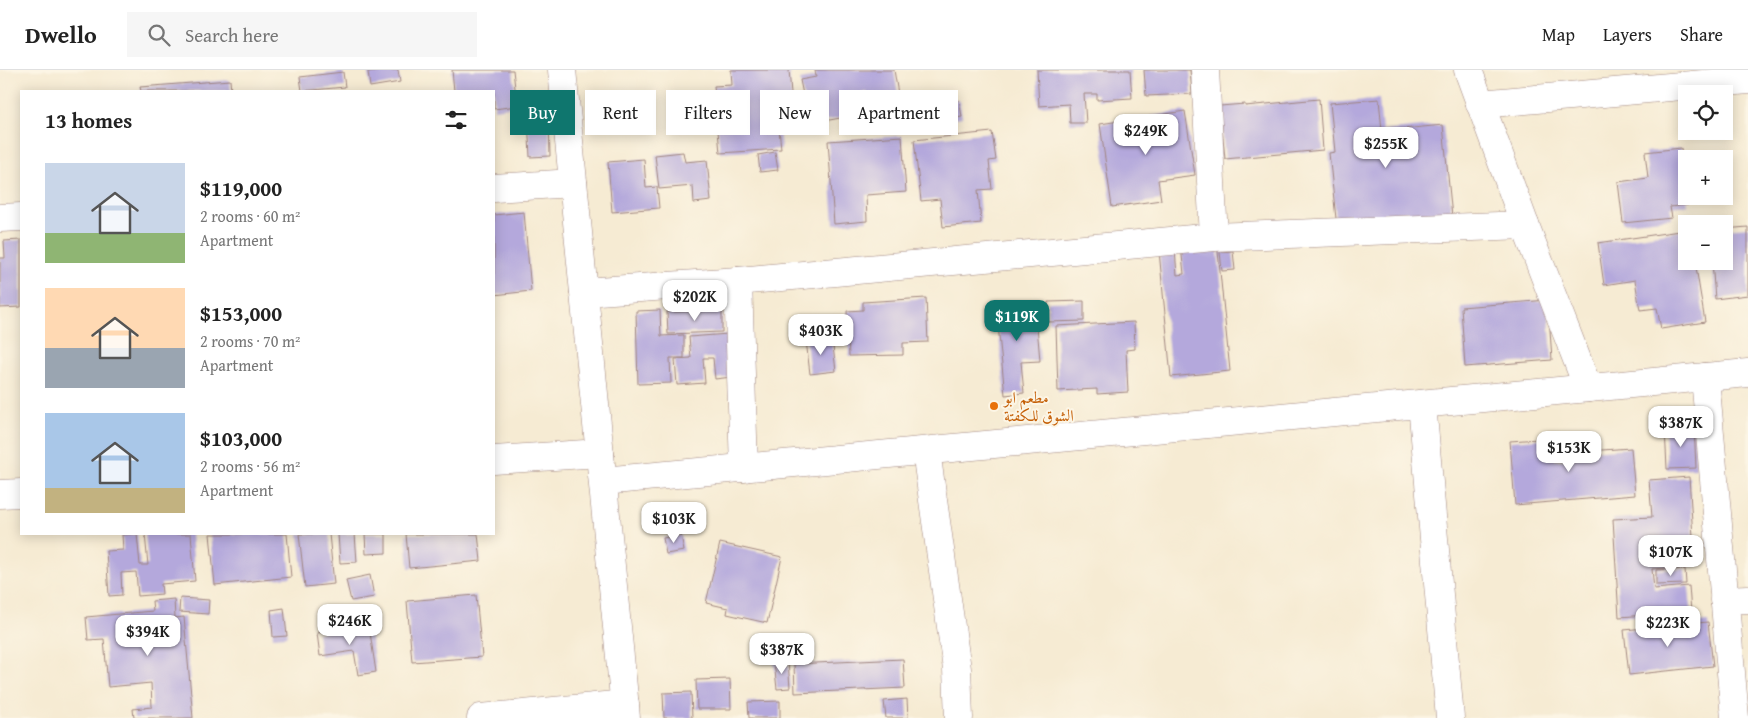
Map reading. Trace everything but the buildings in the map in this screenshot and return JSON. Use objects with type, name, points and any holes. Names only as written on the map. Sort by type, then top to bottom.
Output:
[{"type":"street","points":[[481,718],[625,711],[562,70]]},
{"type":"street","points":[[1205,70],[1214,237]]},
{"type":"street","points":[[1468,70],[1588,388]]},
{"type":"street","points":[[1480,104],[1748,80]]},
{"type":"street","points":[[495,188],[573,183]]},
{"type":"street","points":[[0,218],[20,217]]},
{"type":"street","points":[[584,292],[738,281],[1214,237],[1525,225]]},
{"type":"street","points":[[738,281],[744,468]]},
{"type":"street","points":[[603,481],[1748,373]]},
{"type":"street","points":[[1705,377],[1736,599],[1735,718]]},
{"type":"street","points":[[1422,404],[1450,718]]},
{"type":"street","points":[[926,451],[957,669],[959,718]]},
{"type":"street","points":[[495,460],[600,452]]},
{"type":"street","points":[[0,494],[20,493]]},
{"type":"place","name":"مطعم ابو الشوق للكفتة","points":[[994,406]]}]
